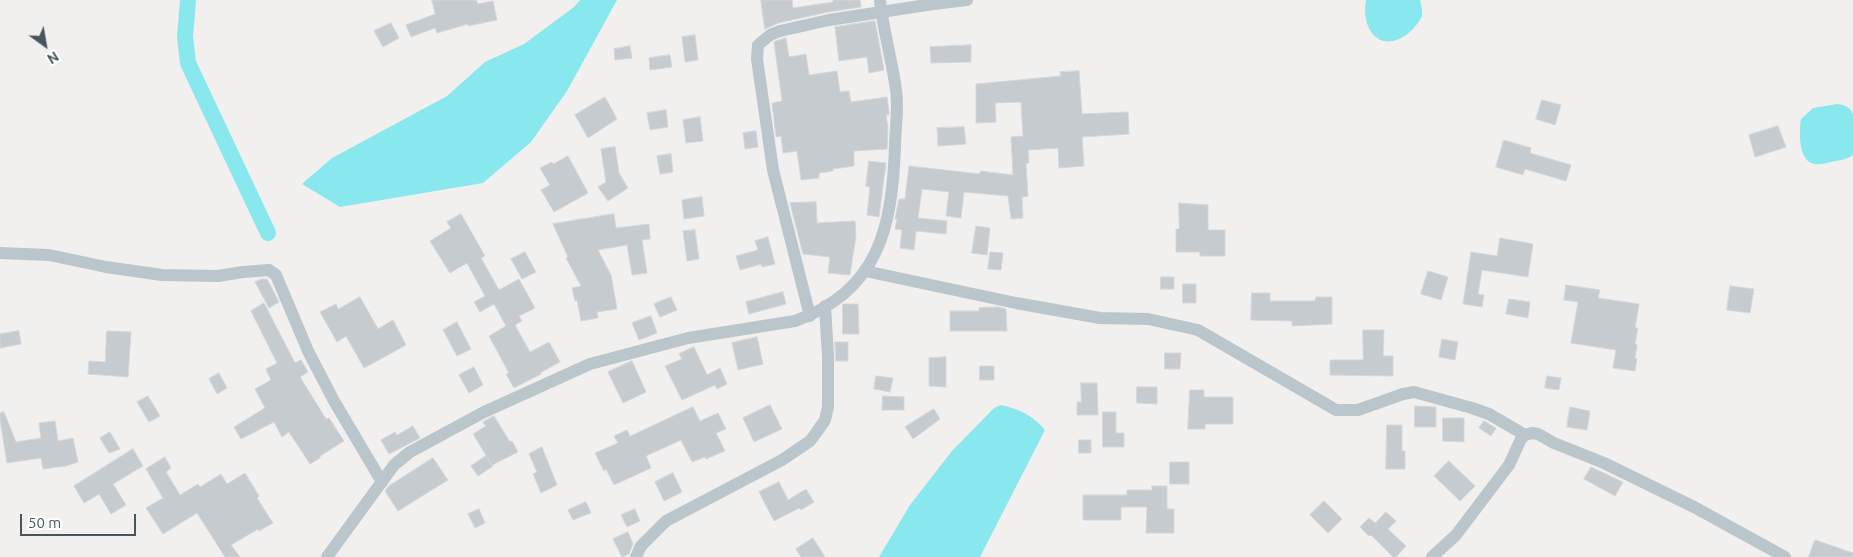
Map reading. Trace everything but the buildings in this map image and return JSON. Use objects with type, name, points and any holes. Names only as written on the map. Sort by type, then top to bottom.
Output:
[{"type":"street","points":[[810,316],[773,170],[757,59],[758,45],[770,35],[780,31],[880,6],[967,0]]},
{"type":"street","points":[[327,557],[394,465],[410,452],[484,412],[590,364],[688,338],[777,326],[810,316],[852,288],[871,265],[884,234],[892,192],[896,92],[880,6]]},
{"type":"street","points":[[0,253],[49,255],[106,267],[162,275],[218,276],[269,270],[276,275],[308,351],[334,401],[382,482]]},
{"type":"street","points":[[865,271],[1016,303],[1100,318],[1148,320],[1198,330],[1336,410],[1358,410],[1414,392],[1472,408],[1489,414],[1525,435],[1538,434],[1554,443],[1604,463],[1694,507],[1785,557]]},
{"type":"street","points":[[636,557],[641,546],[666,520],[782,460],[810,441],[825,420],[828,407],[825,306]]},
{"type":"street","points":[[1432,557],[1456,536],[1509,465],[1521,439],[1525,435]]},
{"type":"water","points":[[580,0],[617,0],[567,91],[531,142],[483,183],[340,207],[302,184],[332,158],[447,96],[485,62],[524,44],[574,7]]},
{"type":"water","points":[[1366,0],[1420,0],[1422,16],[1413,29],[1403,37],[1393,41],[1384,41],[1377,38],[1371,32],[1367,23],[1365,12]]},
{"type":"water","points":[[1837,104],[1846,106],[1853,114],[1853,155],[1845,159],[1823,164],[1809,162],[1805,158],[1801,145],[1801,119],[1813,108]]},
{"type":"water","points":[[1001,405],[1026,414],[1045,430],[980,557],[879,557],[910,505],[952,451],[994,408]]},
{"type":"waterway","points":[[188,0],[185,37],[188,63],[268,233]]}]
